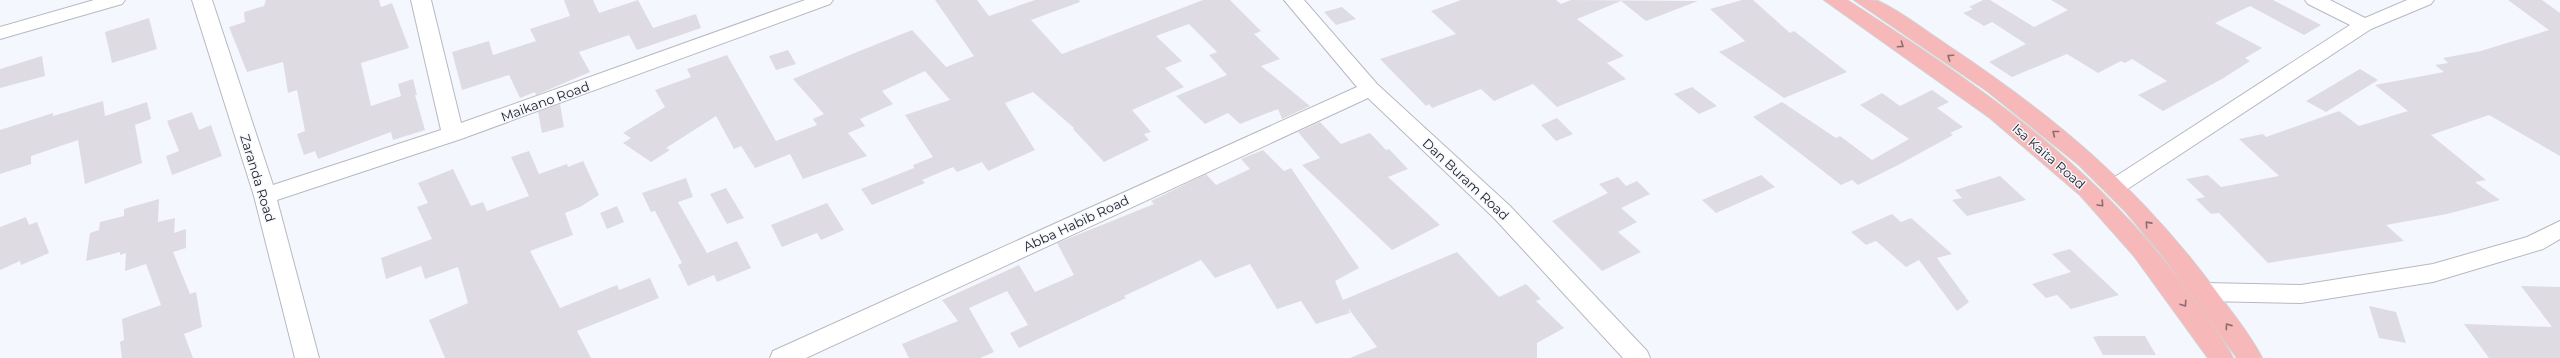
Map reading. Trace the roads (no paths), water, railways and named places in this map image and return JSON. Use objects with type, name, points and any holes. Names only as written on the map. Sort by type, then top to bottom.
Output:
[{"type":"main road","name":"Isa Kaita Road","points":[[1834,0],[1886,24],[1999,90],[2067,143],[2115,187],[2158,234],[2205,292],[2250,358]]},
{"type":"main road","name":"Isa Kaita Road","points":[[1864,0],[1886,24],[2039,146],[2088,190],[2130,234],[2176,292],[2221,358]]},
{"type":"street","points":[[0,34],[115,0]]},
{"type":"street","name":"Zaranda Road","points":[[202,0],[264,196],[307,358]]},
{"type":"street","points":[[422,0],[453,134]]},
{"type":"street","name":"Maikano Road","points":[[264,196],[453,134],[823,0]]},
{"type":"street","name":"Dan Buram Road","points":[[1294,0],[1370,89],[1502,212],[1638,358]]},
{"type":"street","points":[[2315,0],[2364,25]]},
{"type":"street","points":[[2115,187],[2364,25],[2424,0]]},
{"type":"street","name":"Abba Habib Road","points":[[782,358],[1370,89]]},
{"type":"street","points":[[2205,292],[2301,294],[2433,273],[2535,243],[2560,228]]}]
